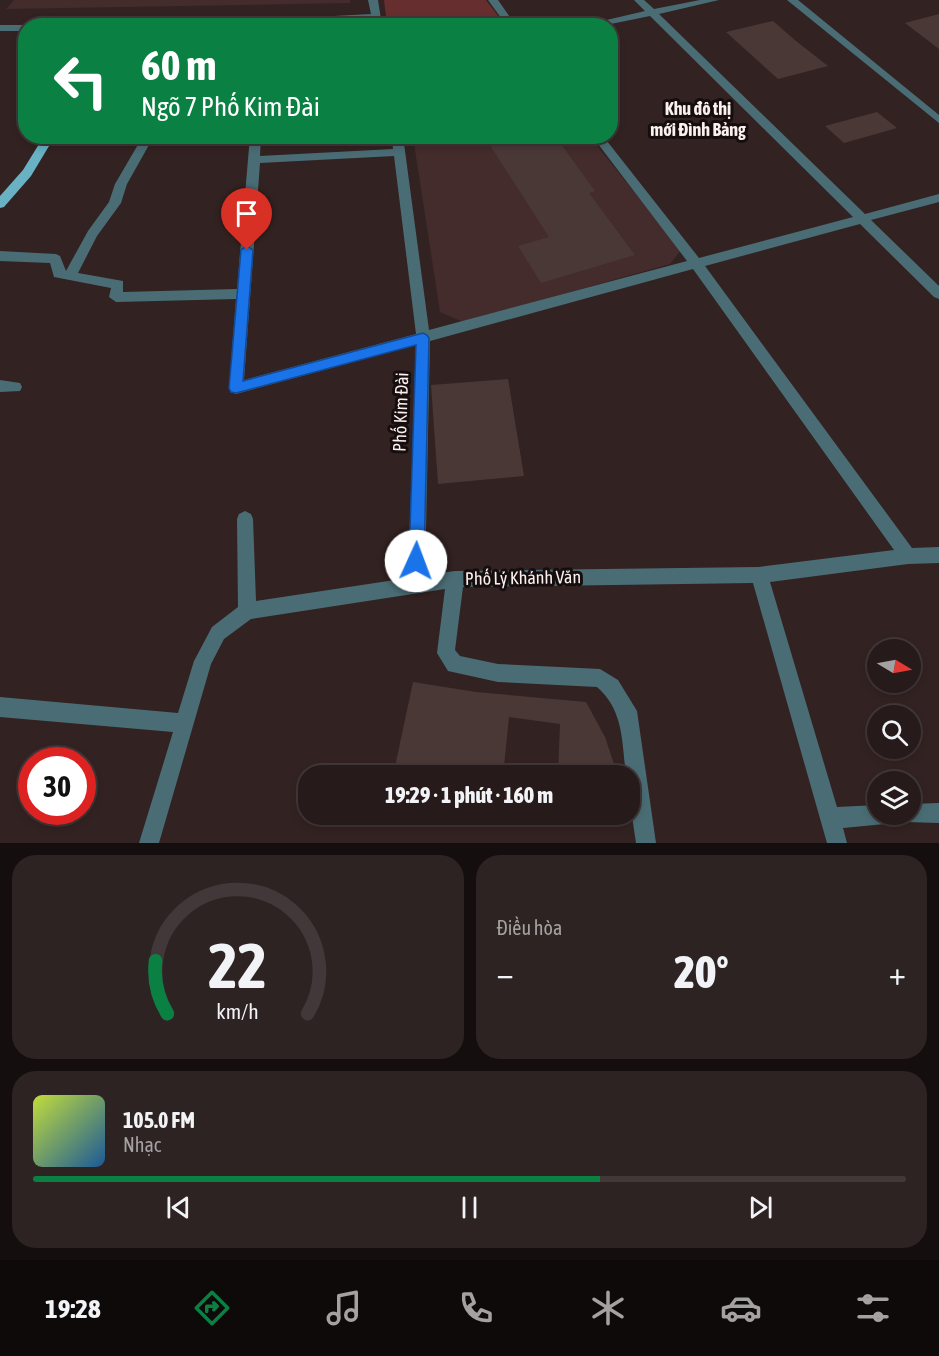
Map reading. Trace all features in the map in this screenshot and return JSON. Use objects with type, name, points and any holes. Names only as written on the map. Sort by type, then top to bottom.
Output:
[{"type":"main road","points":[[0,204],[27,173],[45,144]]},
{"type":"street","points":[[373,0],[376,18]]},
{"type":"street","points":[[493,0],[506,18]]},
{"type":"street","points":[[639,0],[939,294]]},
{"type":"street","points":[[618,19],[714,0]]},
{"type":"street","points":[[792,0],[939,120]]},
{"type":"street","points":[[0,28],[18,28]]},
{"type":"street","points":[[70,276],[92,234],[115,203],[121,184],[144,144]]},
{"type":"street","points":[[255,144],[236,388],[939,198]]},
{"type":"street","name":"Phố Kim Đài","points":[[398,144],[423,338],[416,583]]},
{"type":"street","points":[[603,144],[696,265],[908,556]]},
{"type":"street","points":[[254,160],[400,152]]},
{"type":"street","points":[[0,256],[56,259],[59,274],[118,284],[116,297],[243,294]]},
{"type":"street","points":[[245,519],[247,611]]},
{"type":"street","name":"Phố Lý Khánh Văn","points":[[149,843],[203,661],[218,633],[247,611],[416,583],[455,579],[759,575],[908,556],[939,555]]},
{"type":"street","points":[[759,575],[837,843]]},
{"type":"street","points":[[455,579],[446,653],[454,664],[498,673],[600,678],[611,687],[627,711],[646,843]]},
{"type":"street","points":[[0,707],[185,723]]},
{"type":"street","points":[[921,814],[939,813]]},
{"type":"street","points":[[830,818],[867,816]]},
{"type":"shaded area","points":[[14,0],[350,0],[350,3],[6,9]]},
{"type":"shaded area","points":[[384,0],[486,0],[500,18],[386,18]]},
{"type":"shaded area","points":[[414,144],[596,144],[681,250],[670,264],[463,322],[440,312]]},
{"type":"building","points":[[939,14],[939,49],[905,23]]},
{"type":"building","points":[[773,21],[828,66],[778,79],[726,32]]},
{"type":"building","points":[[877,112],[897,128],[844,143],[825,126]]},
{"type":"building","points":[[489,144],[561,144],[595,191],[589,193],[635,255],[541,283],[518,246],[549,237]]},
{"type":"building","points":[[508,379],[524,476],[438,484],[431,385]]},
{"type":"building","points":[[413,682],[476,692],[586,702],[605,737],[614,764],[558,765],[560,724],[509,717],[504,765],[395,765]]},
{"type":"district","name":"Khu đô thị mới Đình Bảng","points":[[698,119]]},
{"type":"route","points":[[247,250],[236,388],[423,338],[416,561]]}]
